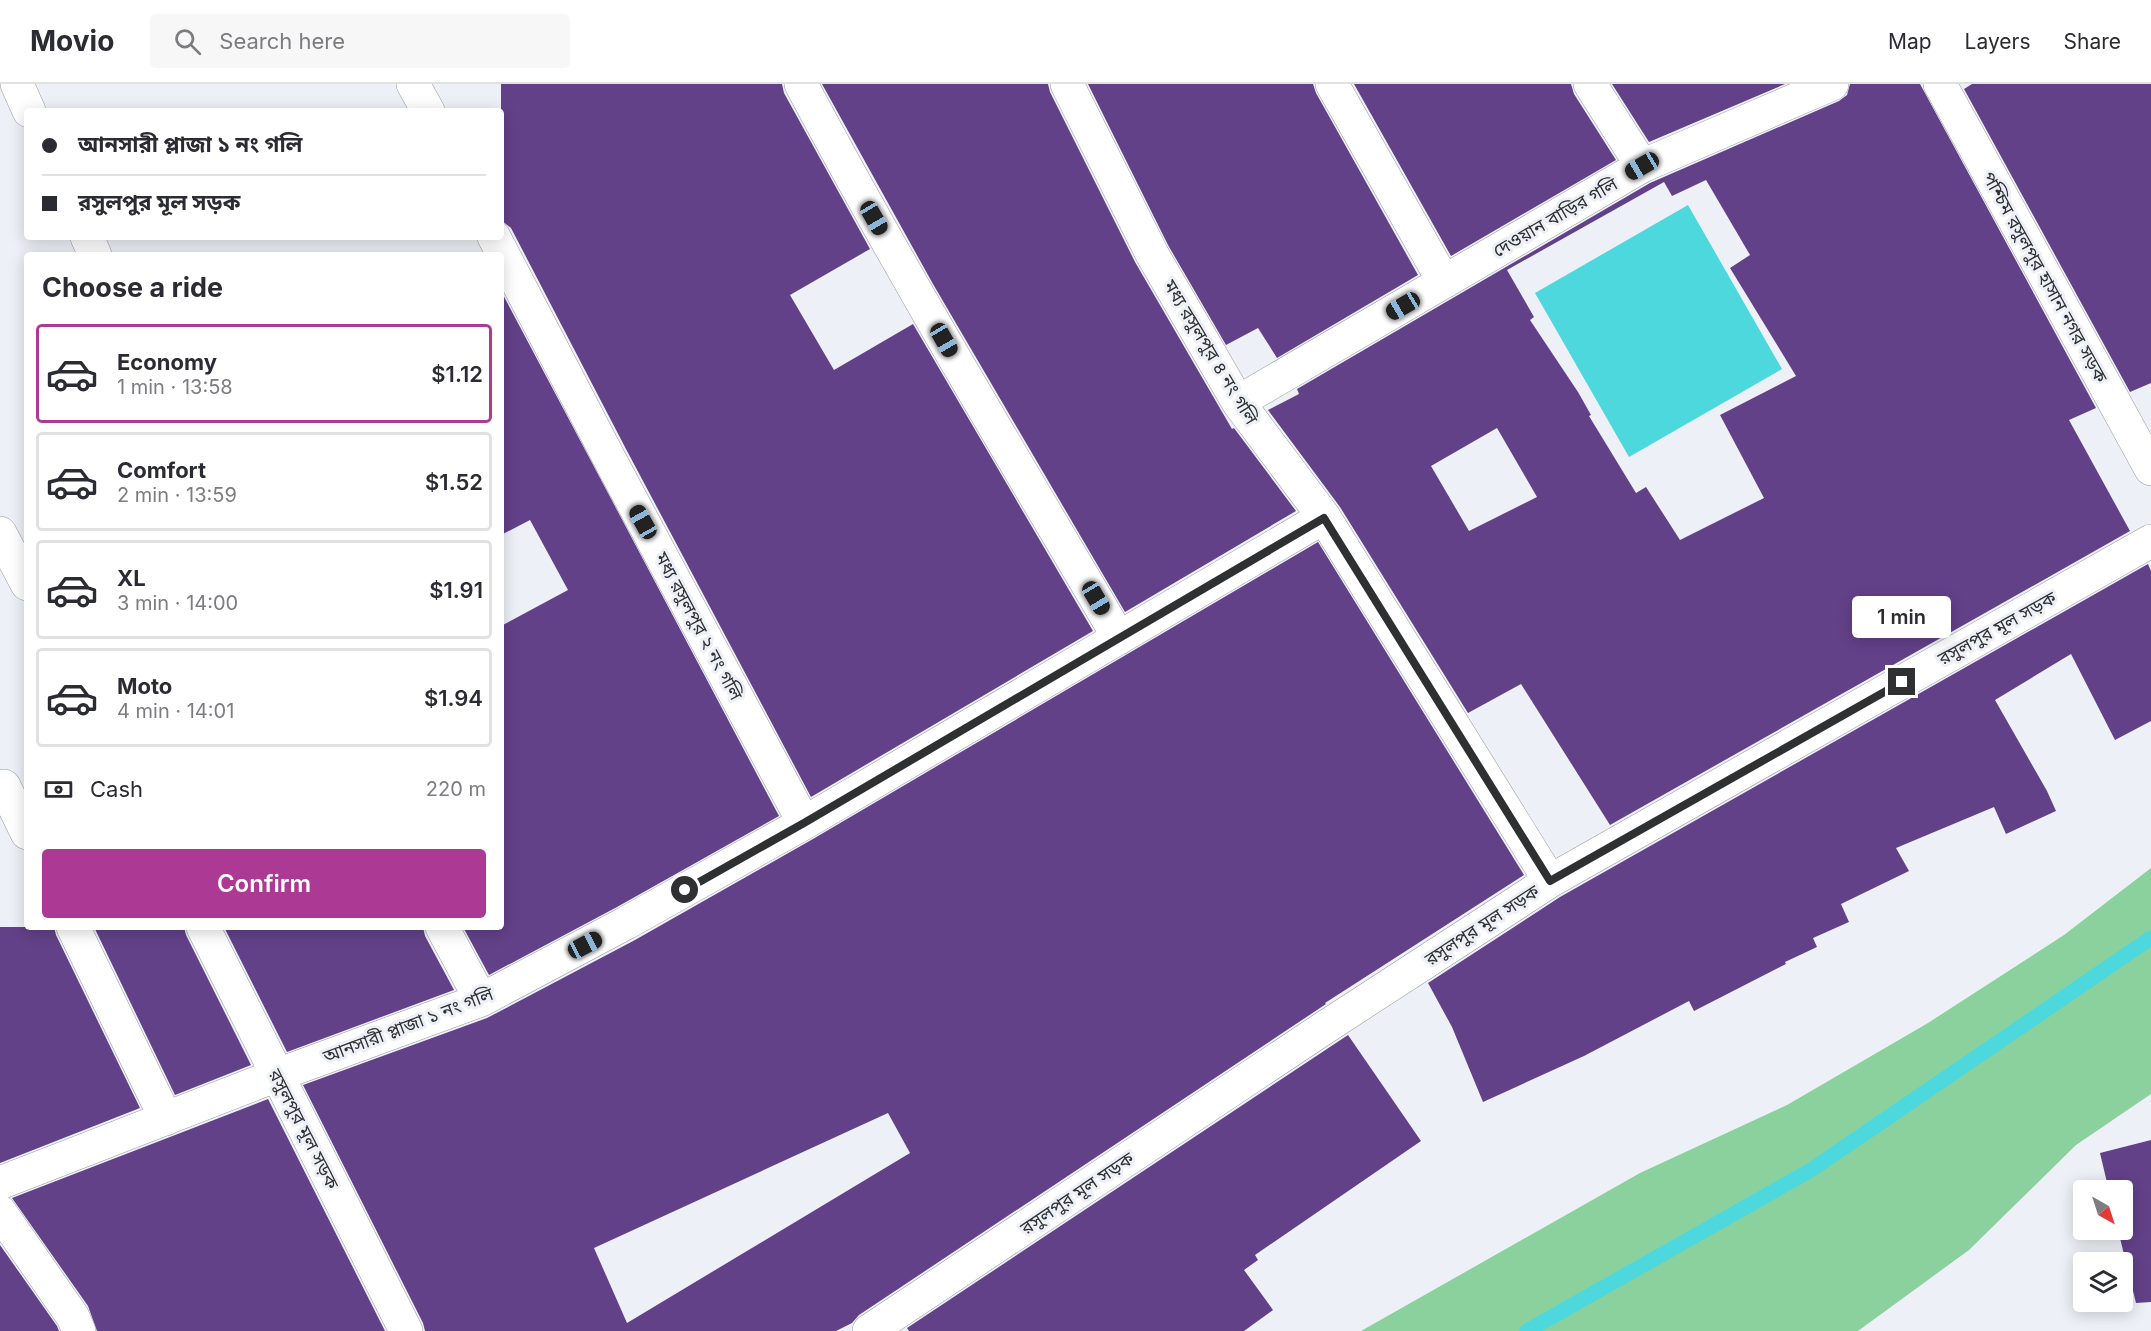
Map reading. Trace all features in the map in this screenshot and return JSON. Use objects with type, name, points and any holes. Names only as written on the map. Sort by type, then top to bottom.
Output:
[{"type":"street","points":[[17,84],[28,108]]},
{"type":"street","points":[[413,84],[426,108]]},
{"type":"street","points":[[801,84],[839,156],[933,321],[1119,638]]},
{"type":"street","name":"মধ্য রসুলপুর ৪ নং গলি","points":[[1067,84],[1152,254],[1238,402],[1324,518],[1550,881]]},
{"type":"street","points":[[1332,84],[1444,282]]},
{"type":"street","points":[[1590,84],[1642,166]]},
{"type":"street","name":"দেওয়ান বাড়ির গলি","points":[[1238,402],[1642,166],[1832,84]]},
{"type":"street","name":"পশ্চিম রসুলপুর হাসান নগর সড়ক","points":[[1940,84],[2151,470]]},
{"type":"street","name":"মধ্য রসুলপুর ২ নং গলি","points":[[504,255],[609,459],[804,823]]},
{"type":"street","name":"আনসারী প্লাজা ১ নং গলি","points":[[0,1183],[277,1075],[482,1000],[626,923],[804,823],[1324,518]]},
{"type":"street","points":[[0,533],[24,578]]},
{"type":"street","name":"রসুলপুর মূল সড়ক","points":[[869,1331],[1324,1028],[1550,881],[2151,541]]},
{"type":"street","points":[[4,786],[24,827]]},
{"type":"street","points":[[74,930],[166,1119]]},
{"type":"street","name":"রসুলপুর মূল সড়ক","points":[[204,930],[406,1331]]},
{"type":"street","points":[[444,930],[482,1000]]},
{"type":"street","points":[[0,1212],[73,1317],[79,1331]]},
{"type":"green space","points":[[2151,868],[2151,1094],[2076,1145],[1969,1250],[1858,1331],[1361,1331],[1640,1173],[1787,1105],[1928,1023],[2064,935]]},
{"type":"water","points":[[1688,205],[1782,369],[1629,457],[1535,293]]},
{"type":"building","points":[[501,84],[782,84],[784,93],[870,249],[790,295],[834,370],[913,324],[1093,631],[811,797],[511,228],[504,222],[504,108],[501,108]]},
{"type":"building","points":[[822,84],[1048,84],[1135,262],[1232,429],[1234,428],[1296,511],[1125,612],[933,284]]},
{"type":"building","points":[[1088,84],[1313,84],[1418,275],[1277,358],[1258,328],[1226,345],[1168,245]]},
{"type":"building","points":[[1354,84],[1571,84],[1574,94],[1616,160],[1451,256]]},
{"type":"building","points":[[1612,84],[1785,84],[1649,142]]},
{"type":"building","points":[[1850,84],[1920,84],[2096,408],[2069,420],[2130,531],[1610,825],[1521,684],[1468,713],[1340,507],[1268,410],[1299,394],[1297,389],[1650,183],[1839,101],[1847,95]],"holes":[[[1706,180],[1750,255],[1730,268],[1796,376],[1720,415],[1764,498],[1680,540],[1646,487],[1636,493],[1589,416],[1591,415],[1578,392],[1530,320],[1534,317],[1507,270],[1664,182],[1672,196]],[[1497,428],[1537,497],[1469,531],[1431,466]]]},
{"type":"building","points":[[1972,84],[2151,84],[2151,383],[2130,392],[1964,89]]},
{"type":"building","points":[[504,297],[779,816],[617,907],[489,975],[465,930],[504,930],[504,624],[568,590],[530,520],[504,533]]},
{"type":"building","points":[[1318,542],[1524,875],[1325,1003],[859,1315],[852,1323],[836,1331],[425,1331],[303,1085],[487,1018],[635,940],[813,839]],"holes":[[[888,1113],[910,1153],[627,1323],[594,1248]]]},
{"type":"building","points":[[2148,564],[2151,571],[2151,721],[2115,740],[2071,654],[1995,700],[2056,811],[2006,834],[1994,807],[1896,848],[1909,871],[1841,904],[1849,922],[1813,938],[1817,947],[1694,1011],[1689,1001],[1584,1056],[1483,1102],[1452,1027],[1428,983],[1560,897]]},
{"type":"building","points":[[0,927],[55,930],[140,1108],[0,1163]]},
{"type":"building","points":[[95,930],[185,930],[251,1065],[175,1095]]},
{"type":"building","points":[[226,930],[424,930],[454,990],[287,1052]]},
{"type":"building","points":[[1348,1035],[1421,1141],[1255,1255],[1258,1260],[1244,1270],[1273,1310],[1244,1331],[909,1331],[907,1328]]},
{"type":"building","points":[[268,1099],[385,1331],[97,1331],[88,1306],[12,1198]]},
{"type":"building","points":[[2151,1140],[2151,1302],[2136,1303],[2133,1291],[2133,1252],[2123,1252],[2120,1240],[2133,1240],[2133,1180],[2106,1180],[2100,1153]]},
{"type":"building","points":[[0,1245],[57,1326],[59,1331],[0,1331]]},
{"type":"waterway","points":[[1527,1331],[1811,1170],[2151,938]]},
{"type":"route","points":[[685,890],[804,823],[1324,518],[1550,881],[1902,682]]}]
